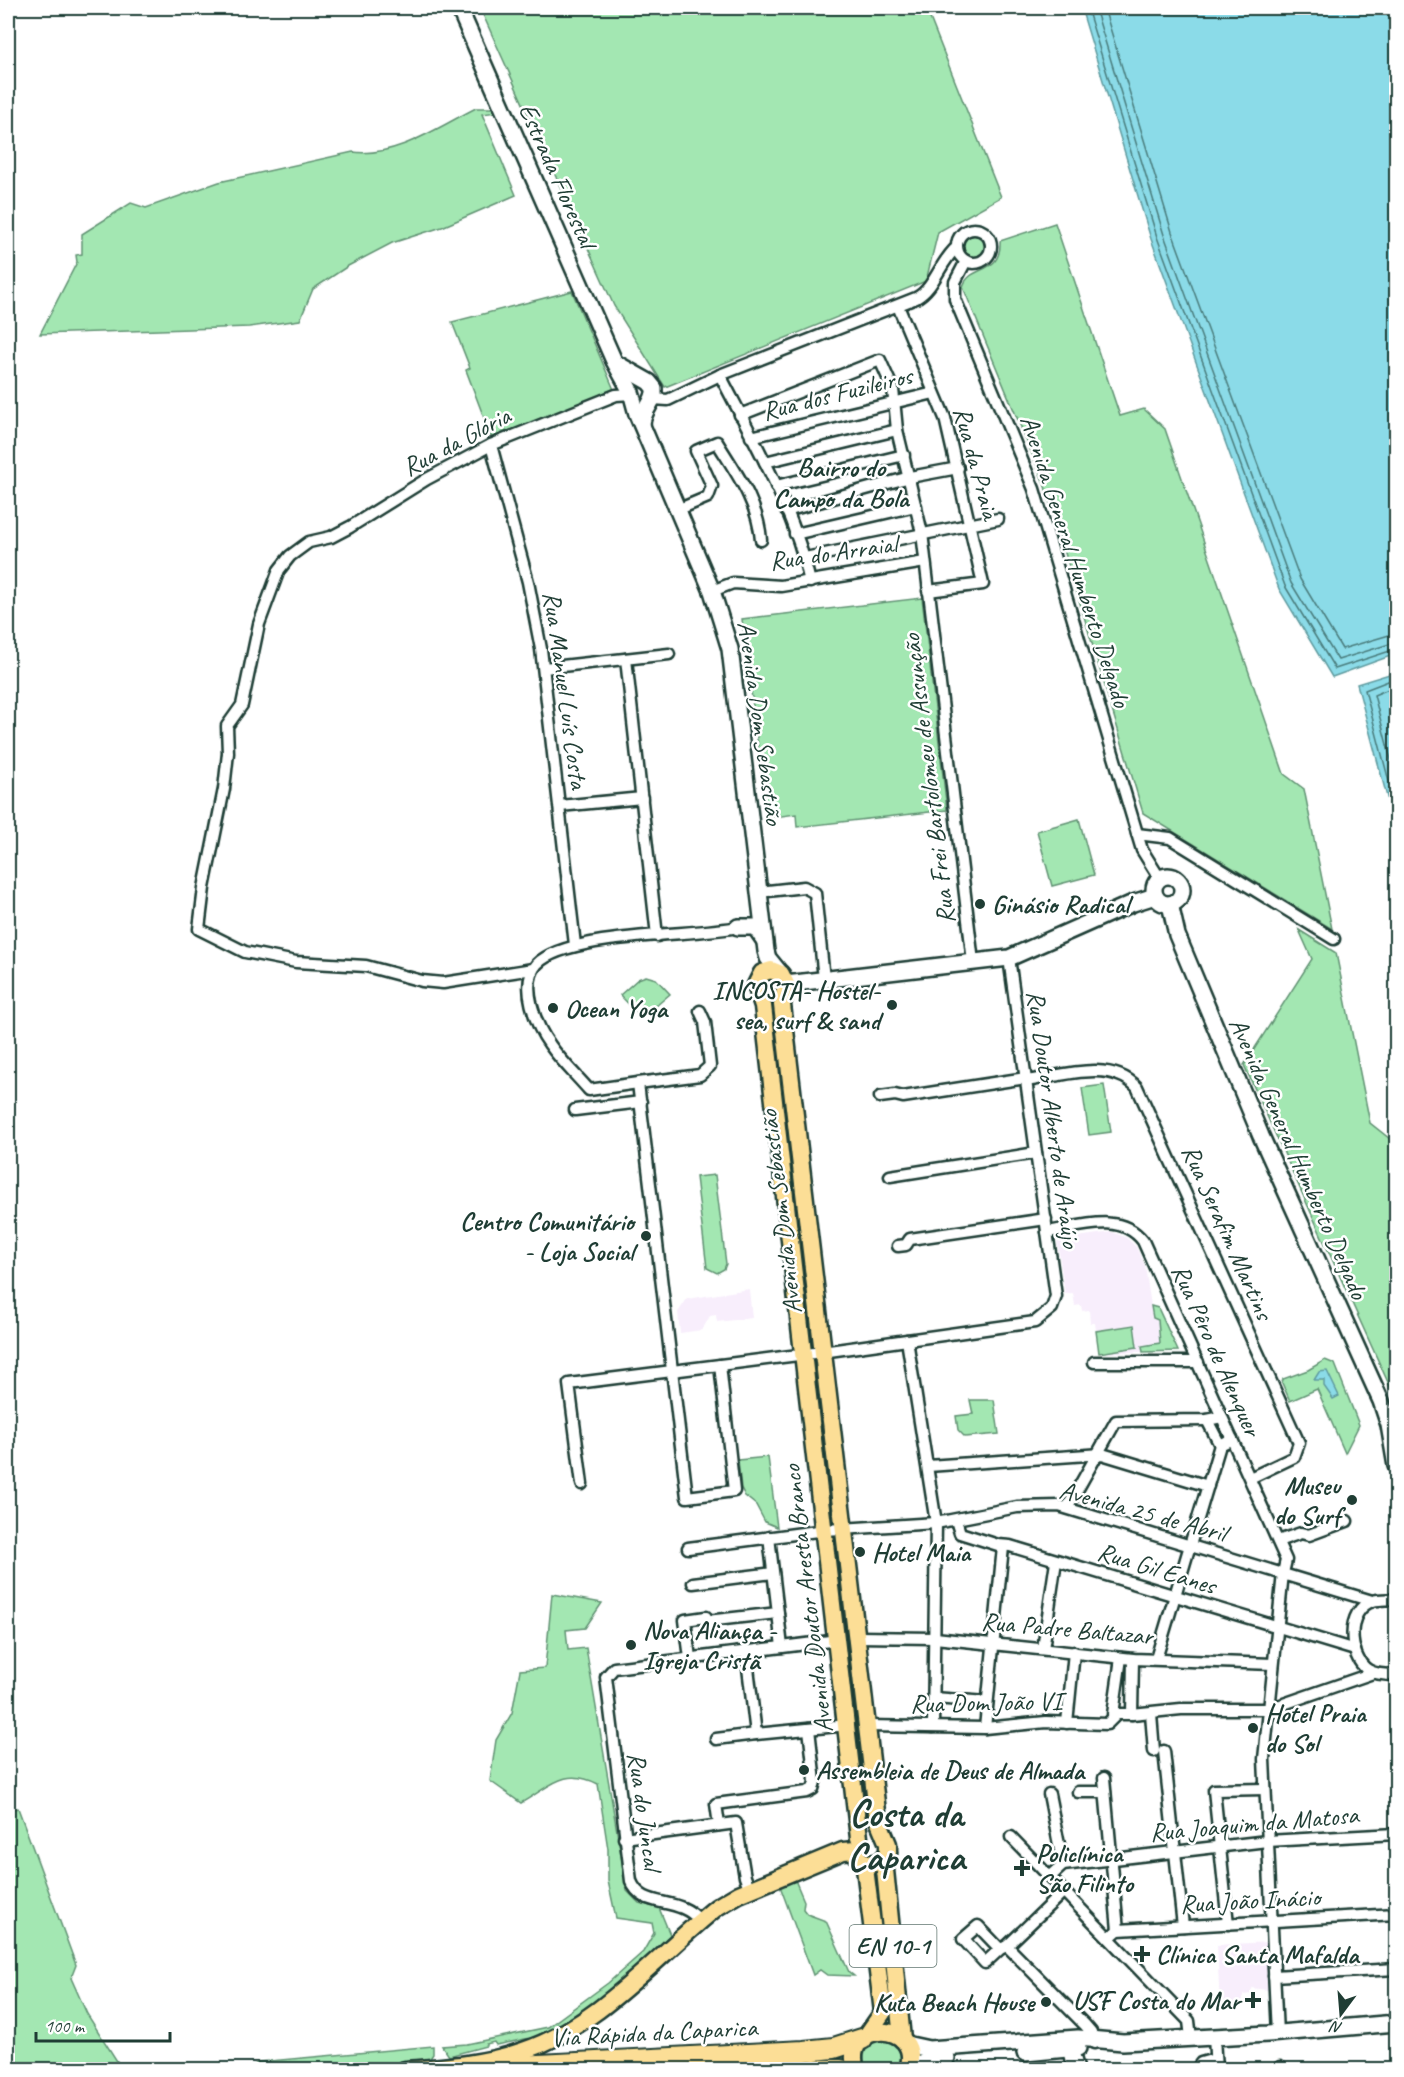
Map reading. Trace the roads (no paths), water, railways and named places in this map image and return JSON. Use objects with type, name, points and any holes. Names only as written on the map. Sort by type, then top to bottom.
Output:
[{"type":"highway","name":"Via Rápida da Caparica","points":[[447,2070],[804,2051],[834,2048],[865,2037]]},
{"type":"highway","points":[[814,2070],[841,2070]]},
{"type":"main road","name":"Estrada Florestal","points":[[459,8],[614,361],[632,394]]},
{"type":"main road","points":[[614,361],[650,391]]},
{"type":"main road","points":[[637,382],[650,391],[639,403],[632,394],[637,382]]},
{"type":"main road","points":[[642,424],[643,412],[650,391]]},
{"type":"main road","name":"Avenida Dom Sebastião","points":[[632,394],[642,424],[712,591],[730,650],[759,896],[758,989],[804,1354]]},
{"type":"main road","points":[[1172,877],[1180,885],[1180,897],[1170,904],[1161,903],[1155,896],[1155,885],[1160,879],[1172,877]]},
{"type":"main road","name":"Avenida Dom Sebastião","points":[[755,927],[759,896]]},
{"type":"main road","points":[[783,984],[775,999],[758,989],[766,971],[783,984],[1009,958],[1133,903],[1155,896]]},
{"type":"main road","name":"Avenida General Humberto Delgado","points":[[1170,904],[1177,935],[1261,1136],[1381,1401],[1389,1425],[1396,1466]]},
{"type":"main road","points":[[738,927],[755,927],[760,942]]},
{"type":"main road","points":[[738,927],[760,942]]},
{"type":"main road","name":"Avenida Dom Sebastião","points":[[760,942],[783,984],[782,1005],[822,1352]]},
{"type":"main road","name":"Avenida Doutor Aresta Branco","points":[[822,1352],[882,1835]]},
{"type":"main road","name":"Avenida Doutor Aresta Branco","points":[[804,1354],[848,1725],[859,1850]]},
{"type":"main road","points":[[405,2070],[485,2060],[539,2045],[596,2011],[717,1907],[750,1890],[843,1851],[859,1850],[874,1864],[882,1861],[888,1853],[888,1844],[882,1835],[870,1832],[859,1850]]},
{"type":"main road","name":"EN 10-1","points":[[856,2070],[855,2050],[883,2012],[859,1850]]},
{"type":"main road","name":"EN 10-1","points":[[888,1853],[885,1870],[904,2042],[910,2056],[908,2069]]},
{"type":"main road","points":[[908,2069],[930,2059],[999,2054],[1067,2056],[1092,2045],[1277,2034],[1396,2023]]},
{"type":"main road","points":[[865,2037],[886,2031],[904,2042],[929,2049],[1067,2056]]},
{"type":"street","points":[[978,229],[987,234],[991,244],[989,254],[976,263],[966,261],[960,255],[957,247],[959,237],[967,230],[978,229]]},
{"type":"street","points":[[650,391],[668,400],[677,393],[720,375],[922,295],[946,256],[957,247]]},
{"type":"street","name":"Avenida General Humberto Delgado","points":[[966,261],[955,282],[955,299],[1023,460],[1063,606],[1104,741],[1142,850],[1160,879]]},
{"type":"street","name":"Rua da Praia","points":[[898,306],[945,418],[983,584],[928,591]]},
{"type":"street","name":"Rua Frei Bartolomeu de Assunção","points":[[740,415],[880,360],[893,390],[897,430],[922,533],[973,962]]},
{"type":"street","points":[[720,375],[776,486],[805,558],[810,582]]},
{"type":"street","name":"Rua dos Fuzileiros","points":[[751,437],[934,393]]},
{"type":"street","name":"Rua da Glória","points":[[533,969],[443,983],[422,981],[366,966],[296,962],[245,952],[199,929],[204,888],[224,789],[228,753],[227,726],[242,705],[259,624],[279,570],[290,556],[309,542],[331,537],[350,528],[427,479],[491,445],[616,395],[632,394]]},
{"type":"street","points":[[765,462],[897,430]]},
{"type":"street","points":[[677,510],[708,497],[712,486],[696,451],[717,441],[749,494],[759,521],[761,540]]},
{"type":"street","name":"Rua Manuel Luís Costa","points":[[491,445],[528,582],[544,668],[575,945]]},
{"type":"street","points":[[776,486],[904,455]]},
{"type":"street","points":[[786,511],[910,477],[958,468]]},
{"type":"street","points":[[795,534],[916,506]]},
{"type":"street","points":[[805,558],[998,519]]},
{"type":"street","name":"Rua do Arraial","points":[[712,591],[733,583],[781,586],[925,562]]},
{"type":"street","points":[[544,668],[669,654]]},
{"type":"street","points":[[626,659],[657,936]]},
{"type":"street","points":[[560,806],[642,798]]},
{"type":"street","points":[[1137,834],[1170,838],[1334,939]]},
{"type":"street","points":[[759,896],[804,887],[815,892],[824,979]]},
{"type":"street","points":[[700,1011],[705,1022],[710,1066],[700,1075],[589,1090],[548,1043],[529,990],[533,969],[539,962],[575,945],[738,927]]},
{"type":"street","name":"Rua Doutor Alberto de Araújo","points":[[907,1340],[1029,1323],[1039,1320],[1052,1308],[1056,1296],[1009,958]]},
{"type":"street","name":"Rua Serafim Martins","points":[[880,1097],[895,1095],[903,1097],[1105,1070],[1127,1076],[1140,1093],[1299,1443],[1294,1457],[1250,1478]]},
{"type":"street","points":[[638,1083],[687,1497],[734,1491],[720,1365]]},
{"type":"street","points":[[575,1110],[641,1102]]},
{"type":"street","points":[[890,1176],[1036,1153]]},
{"type":"street","points":[[898,1246],[906,1245],[910,1239],[1046,1219]]},
{"type":"street","name":"Rua Pêro de Alenquer","points":[[1047,1232],[1110,1222],[1129,1227],[1137,1233],[1149,1252],[1286,1560],[1265,1751],[1277,2034]]},
{"type":"street","points":[[582,1484],[569,1384],[907,1340],[936,1523],[933,1727]]},
{"type":"street","points":[[1094,1362],[1198,1362]]},
{"type":"street","points":[[1067,1508],[1116,1421],[1207,1420],[1222,1417]]},
{"type":"street","points":[[1156,1659],[1220,1445],[1207,1420]]},
{"type":"street","points":[[1220,1445],[1232,1439]]},
{"type":"street","points":[[928,1466],[1102,1454],[1208,1486]]},
{"type":"street","name":"Avenida 25 de Abril","points":[[688,1548],[825,1530],[936,1523],[1017,1507],[1059,1506],[1372,1601]]},
{"type":"street","name":"Rua Gil Eanes","points":[[956,1520],[960,1533],[1355,1650]]},
{"type":"street","points":[[1278,1541],[1301,1533],[1309,1535],[1347,1521]]},
{"type":"street","points":[[769,1538],[783,1647]]},
{"type":"street","points":[[985,1728],[1003,1547]]},
{"type":"street","points":[[1043,1649],[1056,1561]]},
{"type":"street","points":[[693,1583],[773,1573]]},
{"type":"street","points":[[1358,1596],[1362,1609]]},
{"type":"street","points":[[1373,1673],[1364,1666],[1355,1650],[1352,1635],[1362,1609],[1372,1601],[1396,1599]]},
{"type":"street","points":[[778,1613],[707,1621],[706,1617],[685,1620],[690,1658],[838,1640]]},
{"type":"street","name":"Rua Padre Baltazar","points":[[856,1637],[935,1638],[1133,1659],[1273,1664]]},
{"type":"street","points":[[746,1651],[756,1734]]},
{"type":"street","points":[[1067,1723],[1074,1652]]},
{"type":"street","name":"Rua do Juncal","points":[[690,1658],[614,1668],[607,1674],[605,1682],[629,1875],[634,1889],[646,1898],[691,1910],[700,1921]]},
{"type":"street","points":[[1121,1658],[1113,1714],[1116,1715],[1151,1714],[1155,1710],[1269,1709],[1373,1673],[1396,1675]]},
{"type":"street","points":[[1132,1714],[1133,1659]]},
{"type":"street","points":[[934,1698],[987,1702]]},
{"type":"street","points":[[1151,1714],[1175,1851],[1183,1926]]},
{"type":"street","name":"Rua Dom João VI","points":[[867,1726],[985,1728],[1046,1722],[1107,1724],[1116,1715]]},
{"type":"street","points":[[716,1739],[848,1725]]},
{"type":"street","points":[[719,1825],[716,1804],[812,1790],[815,1782],[809,1729]]},
{"type":"street","points":[[1104,1778],[1111,1859],[1113,1934]]},
{"type":"street","points":[[1227,1924],[1214,1790],[1266,1789]]},
{"type":"street","points":[[1078,1792],[1105,1792]]},
{"type":"street","points":[[1049,1794],[1063,1865],[1050,1877]]},
{"type":"street","points":[[624,1838],[736,1822],[745,1878],[750,1890]]},
{"type":"street","name":"Rua Joaquim da Matosa","points":[[1063,1865],[1268,1841],[1396,1834]]},
{"type":"street","points":[[1011,1837],[1063,1892],[1113,1934],[1189,2021],[1191,2038]]},
{"type":"street","points":[[1063,1892],[1004,1947],[1085,2025],[1092,2045]]},
{"type":"street","name":"Rua João Inácio","points":[[1113,1934],[1183,1926],[1396,1914]]},
{"type":"street","points":[[1274,1976],[1396,1969]]},
{"type":"street","points":[[1196,2070],[1201,2063],[1215,2064],[1214,2037]]},
{"type":"water","points":[[1081,8],[1396,8],[1396,654],[1332,677],[1279,589],[1151,239]]},
{"type":"water","points":[[1396,672],[1396,831],[1357,684]]},
{"type":"water","points":[[1327,1371],[1339,1396],[1333,1399],[1324,1386],[1324,1380],[1314,1380],[1319,1372]]},
{"type":"place","name":"Ginásio Radical","points":[[980,904]]},
{"type":"place","name":"INCOSTA- Hostel- sea, surf & sand","points":[[892,1005]]},
{"type":"place","name":"Ocean Yoga","points":[[553,1008]]},
{"type":"place","name":"Centro Comunitário - Loja Social","points":[[646,1236]]},
{"type":"place","name":"Museu do Surf","points":[[1352,1500]]},
{"type":"place","name":"Hotel Maia","points":[[860,1552]]},
{"type":"place","name":"Nova Aliança - Igreja Cristã","points":[[631,1645]]},
{"type":"place","name":"Hotel Praia do Sol","points":[[1253,1728]]},
{"type":"place","name":"Assembleia de Deus de Almada","points":[[804,1770]]},
{"type":"place","name":"Policlínica São Filinto","points":[[1022,1868]]},
{"type":"place","name":"Clínica Santa Mafalda","points":[[1142,1954]]},
{"type":"place","name":"USF Costa do Mar","points":[[1253,2000]]},
{"type":"place","name":"Kuta Beach House","points":[[1046,2002]]},
{"type":"district","name":"Bairro do Campo da Bola","points":[[841,482]]},
{"type":"district","name":"Costa da Caparica","points":[[906,1835]]}]
